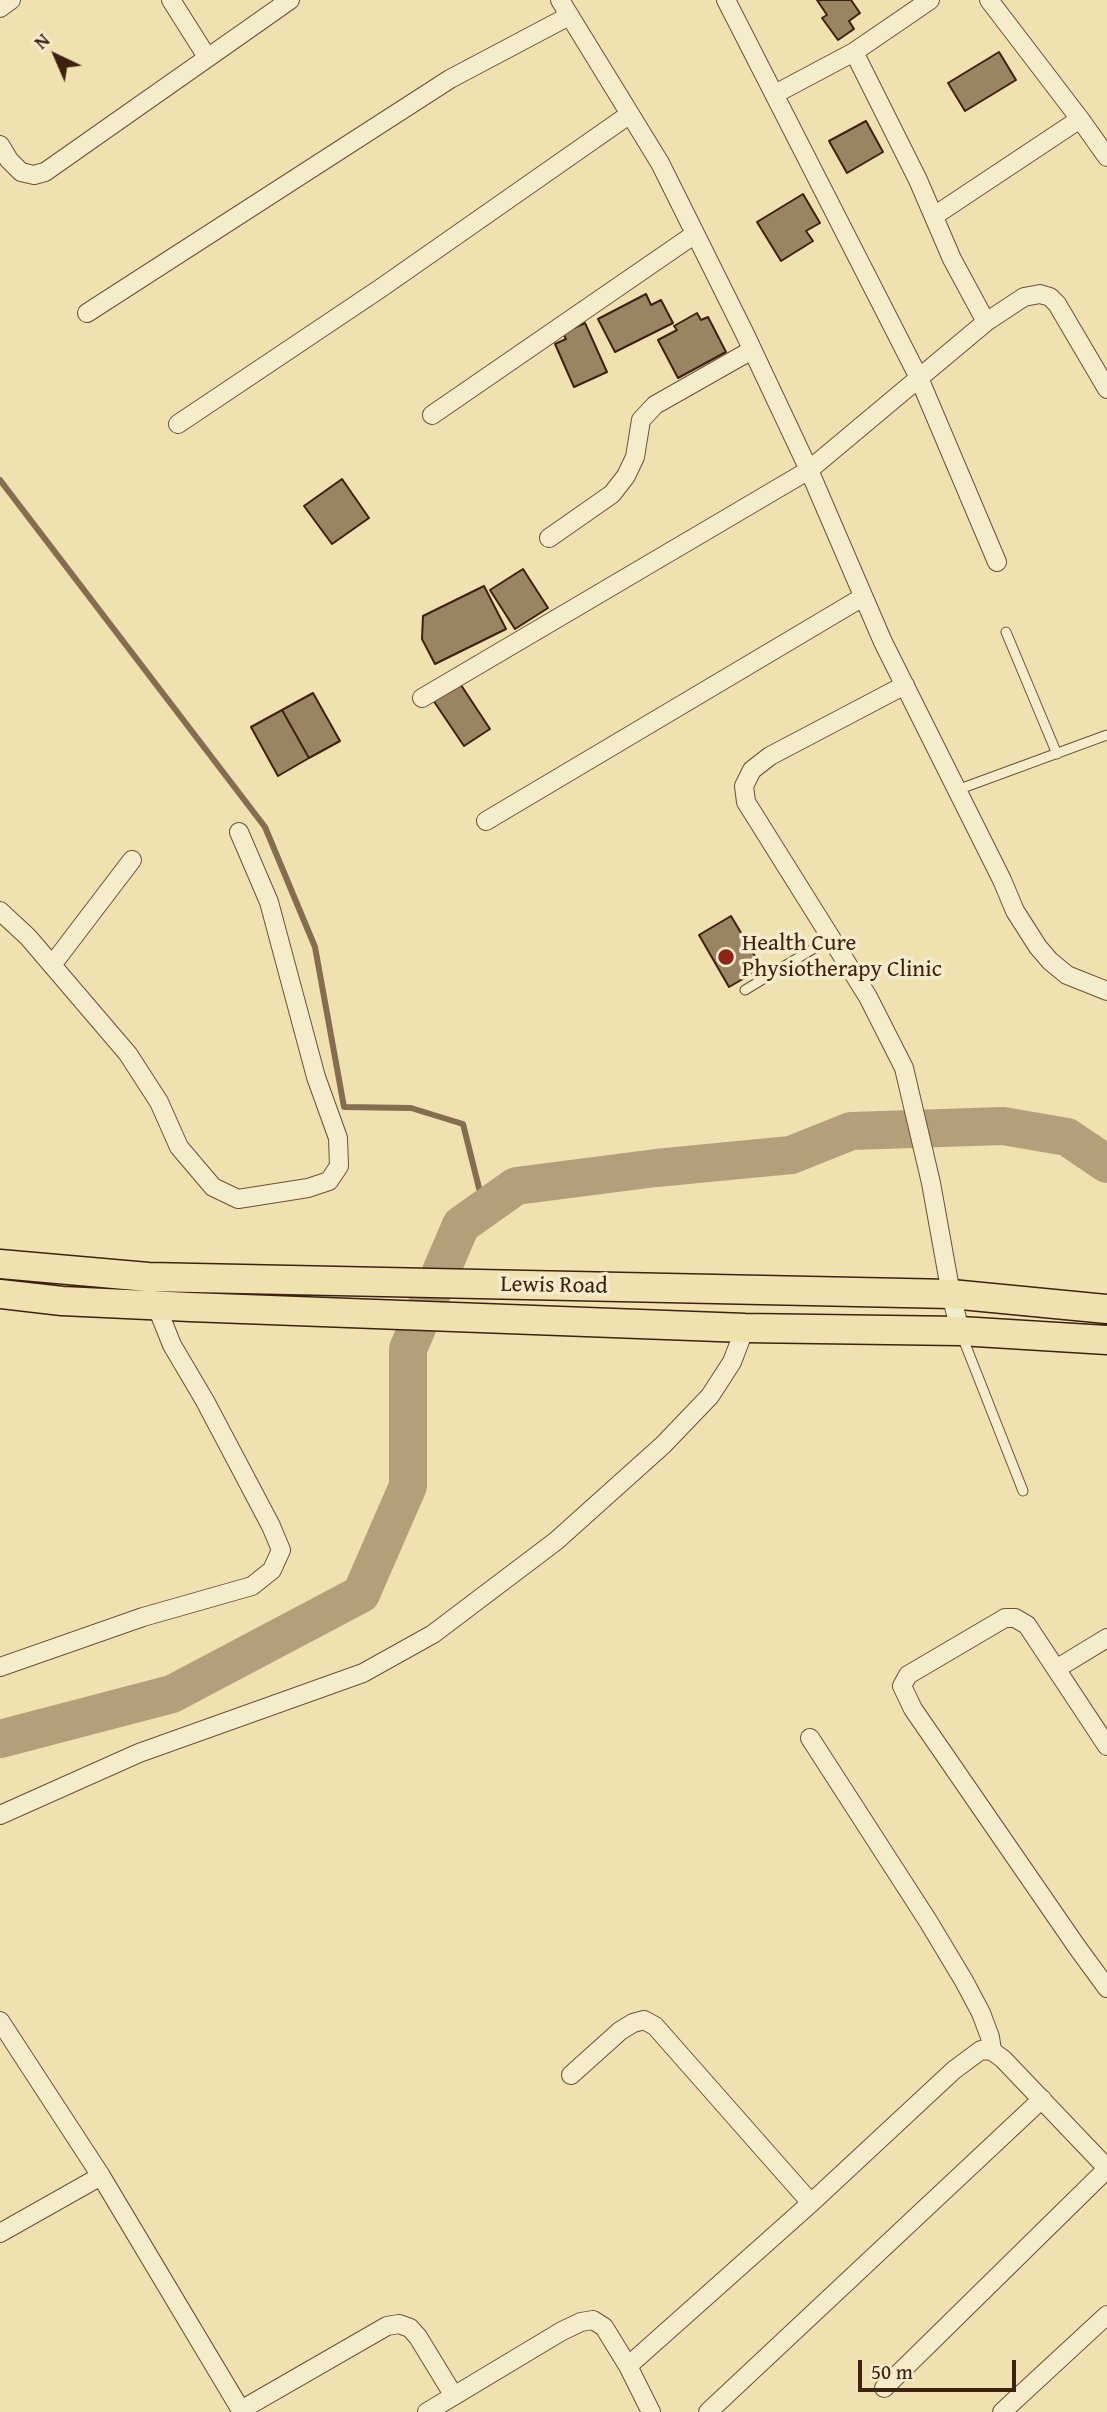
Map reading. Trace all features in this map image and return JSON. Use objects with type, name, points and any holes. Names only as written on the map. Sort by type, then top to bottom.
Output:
[{"type":"main road","name":"Lewis Road","points":[[0,1264],[108,1274],[193,1277],[951,1294],[1107,1309]]},
{"type":"main road","name":"Lewis Road","points":[[0,1294],[62,1301],[190,1307],[745,1328],[960,1331],[1107,1340]]},
{"type":"street","points":[[0,8],[11,0]]},
{"type":"street","points":[[171,0],[207,57]]},
{"type":"street","points":[[3,157],[21,172],[34,175],[45,172],[290,0]]},
{"type":"street","points":[[726,0],[919,378],[997,562]]},
{"type":"street","points":[[775,94],[853,52],[930,0]]},
{"type":"street","points":[[989,0],[1107,157]]},
{"type":"street","points":[[87,313],[565,8],[660,163],[752,350],[863,597],[1015,911],[1050,961],[1067,975],[1107,991]]},
{"type":"street","points":[[853,52],[918,180],[952,259],[986,322]]},
{"type":"street","points":[[177,424],[382,288],[630,114]]},
{"type":"street","points":[[934,216],[1080,119]]},
{"type":"street","points":[[432,415],[591,303],[695,234]]},
{"type":"street","points":[[422,698],[808,470],[986,322],[1024,297],[1040,294],[1050,297],[1057,304],[1107,389]]},
{"type":"street","points":[[549,538],[612,494],[626,476],[635,457],[640,420],[655,405],[752,350]]},
{"type":"street","points":[[486,821],[863,597]]},
{"type":"street","points":[[905,685],[770,756],[752,770],[744,786],[746,802],[868,997],[904,1068],[932,1183],[960,1331]]},
{"type":"street","points":[[0,911],[28,937],[128,1054],[159,1102],[179,1147],[212,1186],[238,1199],[308,1188],[329,1181],[339,1166],[338,1138],[316,1077],[269,902],[239,832]]},
{"type":"street","points":[[52,965],[132,860]]},
{"type":"street","points":[[0,1667],[143,1617],[252,1586],[272,1570],[281,1550],[271,1526],[173,1345],[156,1305]]},
{"type":"street","points":[[0,1815],[139,1753],[363,1673],[433,1634],[556,1541],[663,1445],[710,1396],[732,1362],[745,1328]]},
{"type":"street","points":[[1107,1745],[1027,1625],[1015,1618],[1005,1618],[908,1675],[902,1686],[913,1709],[1107,1988]]},
{"type":"street","points":[[1056,1669],[1107,1638]]},
{"type":"street","points":[[810,1738],[957,1969],[981,2013],[992,2051]]},
{"type":"street","points":[[571,2075],[620,2031],[644,2020],[655,2026],[811,2203]]},
{"type":"street","points":[[0,2021],[101,2175],[242,2411],[387,2326],[399,2324],[410,2328],[418,2337],[454,2396]]},
{"type":"street","points":[[628,2366],[968,2058],[981,2050],[992,2051],[1042,2099],[1107,2169],[884,2388]]},
{"type":"street","points":[[708,2412],[1042,2099]]},
{"type":"street","points":[[0,2233],[101,2175]]},
{"type":"street","points":[[1002,2412],[1107,2315]]},
{"type":"street","points":[[427,2412],[562,2331],[581,2322],[593,2320],[604,2327],[628,2366],[651,2412]]},
{"type":"lane","points":[[1006,632],[1057,754]]},
{"type":"lane","points":[[957,790],[1107,735]]},
{"type":"lane","points":[[745,990],[831,938]]},
{"type":"lane","points":[[960,1331],[1023,1491]]},
{"type":"building","points":[[817,0],[851,0],[860,13],[849,21],[854,29],[838,40],[822,18],[827,15]]},
{"type":"building","points":[[999,52],[1016,80],[965,111],[948,83]]},
{"type":"building","points":[[866,121],[883,152],[847,173],[829,141]]},
{"type":"building","points":[[803,194],[820,223],[806,231],[813,241],[781,261],[757,222]]},
{"type":"building","points":[[646,294],[651,305],[661,300],[673,323],[615,352],[598,319]]},
{"type":"building","points":[[697,313],[701,320],[708,317],[726,352],[678,378],[658,340],[677,330],[674,326]]},
{"type":"building","points":[[585,323],[607,372],[574,387],[555,344],[566,339],[563,333]]},
{"type":"building","points":[[342,479],[369,518],[332,544],[304,506]]},
{"type":"building","points":[[523,569],[548,608],[515,629],[490,590]]},
{"type":"building","points":[[484,586],[506,629],[435,664],[422,639],[423,616]]},
{"type":"building","points":[[459,682],[490,729],[464,746],[433,700]]},
{"type":"building","points":[[313,693],[340,741],[309,758],[282,710]]},
{"type":"building","points":[[282,710],[309,758],[278,776],[251,727]]},
{"type":"building","points":[[731,916],[762,968],[729,987],[699,935]]},
{"type":"waterway","points":[[0,480],[265,827],[315,947],[344,1107],[411,1108],[463,1124],[484,1208]]},
{"type":"waterway","points":[[0,1739],[172,1694],[361,1594],[408,1486],[408,1349],[461,1225],[516,1186],[656,1168],[791,1155],[851,1131],[1003,1126],[1067,1137],[1107,1164]]},
{"type":"place","name":"Health Cure Physiotherapy Clinic","points":[[726,957]]}]
